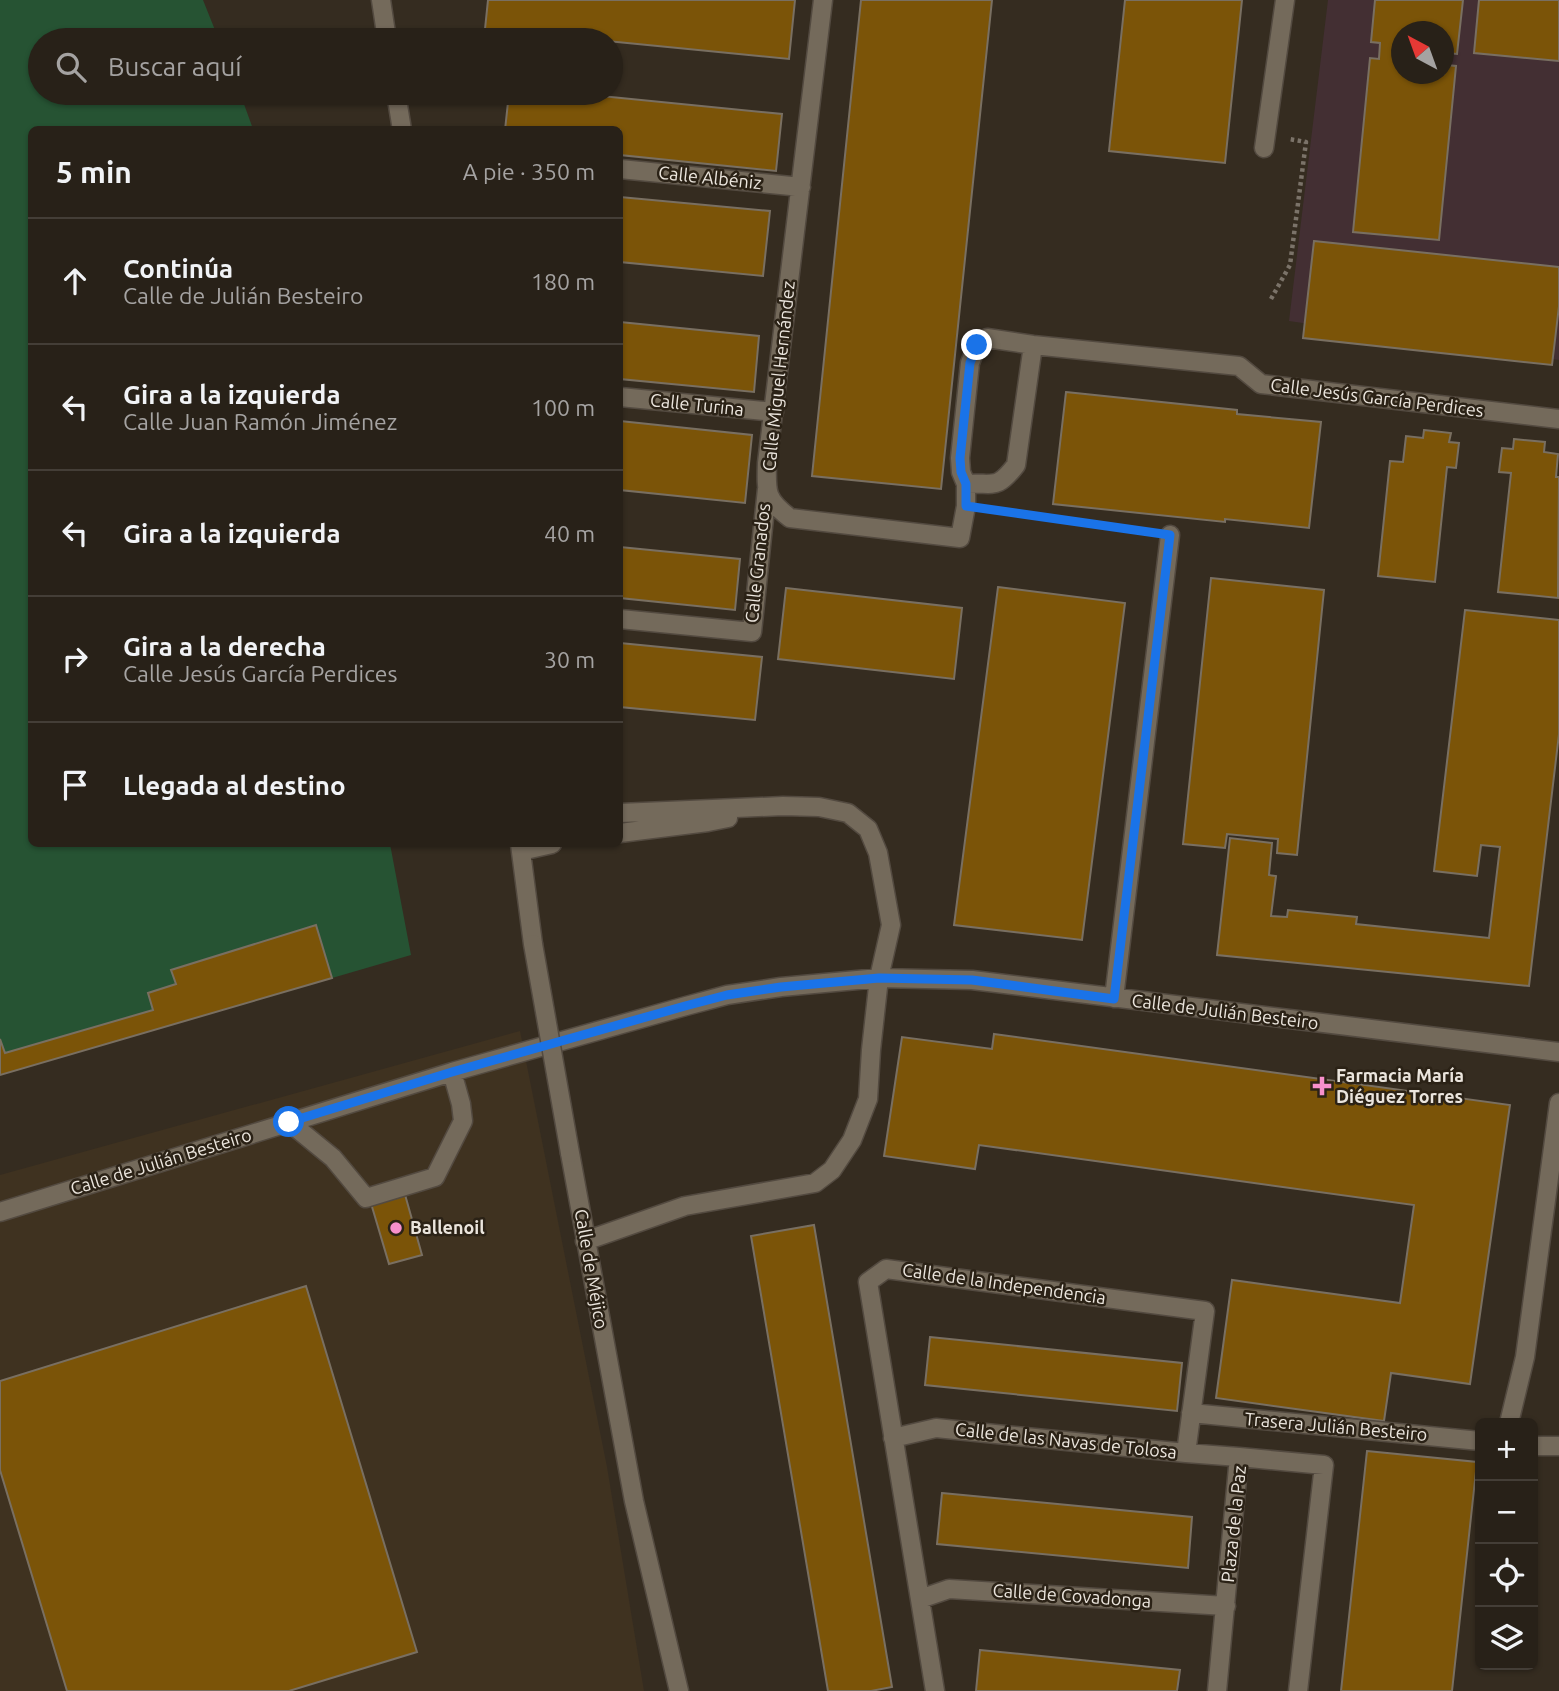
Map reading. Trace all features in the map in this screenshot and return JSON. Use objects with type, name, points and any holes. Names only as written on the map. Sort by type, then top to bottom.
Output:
[{"type":"street","points":[[381,0],[385,28]]},
{"type":"street","name":"Calle Miguel Hernández","points":[[823,0],[766,489],[774,506],[790,518],[960,538],[966,506],[966,484]]},
{"type":"street","points":[[1264,148],[1285,0]]},
{"type":"street","points":[[398,105],[401,126]]},
{"type":"street","name":"Calle Albéniz","points":[[623,169],[800,187]]},
{"type":"street","name":"Calle Jesús García Perdices","points":[[966,484],[961,472],[960,458],[970,363],[977,345],[987,338],[1238,366],[1261,384],[1559,419]]},
{"type":"street","points":[[966,484],[995,484],[1007,478],[1016,465],[1033,345]]},
{"type":"street","name":"Calle Turina","points":[[623,397],[774,412]]},
{"type":"street","name":"Calle Granados","points":[[623,619],[752,632],[766,489]]},
{"type":"street","points":[[1114,999],[1170,535]]},
{"type":"street","points":[[623,833],[708,822],[783,806]]},
{"type":"street","points":[[585,1241],[685,1206],[815,1183],[831,1170],[852,1140],[868,1099],[870,1050],[879,978],[891,925],[878,853],[867,829],[848,813],[819,807],[783,806],[623,813]]},
{"type":"street","name":"Calle de Méjico","points":[[521,847],[533,944],[585,1241],[634,1501],[679,1691]]},
{"type":"street","name":"Calle de Julián Besteiro","points":[[0,1212],[452,1072],[727,995],[781,987],[879,978],[972,980],[1559,1052]]},
{"type":"street","points":[[289,1122],[333,1158],[366,1198],[435,1177],[463,1121],[452,1072]]},
{"type":"street","points":[[1510,1418],[1525,1357],[1559,1103]]},
{"type":"street","name":"Calle de la Independencia","points":[[935,1691],[868,1282],[886,1269],[1205,1311],[1186,1453]]},
{"type":"street","name":"Trasera Julián Besteiro","points":[[1191,1413],[1475,1441]]},
{"type":"street","name":"Calle de las Navas de Tolosa","points":[[893,1437],[936,1427],[1239,1457]]},
{"type":"street","points":[[1538,1446],[1559,1446]]},
{"type":"street","name":"Plaza de la Paz","points":[[1217,1691],[1239,1457],[1324,1465],[1298,1691]]},
{"type":"street","name":"Calle de Covadonga","points":[[920,1599],[949,1589],[1226,1606]]},
{"type":"path","points":[[1271,299],[1290,265],[1306,142]]},
{"type":"path","points":[[966,506],[1170,535]]},
{"type":"shaded area","points":[[1328,0],[1559,0],[1559,360],[1289,321]]},
{"type":"shaded area","points":[[520,1031],[607,1467],[644,1691],[0,1691],[0,1175]]},
{"type":"green space","points":[[0,0],[203,0],[214,28],[28,28],[28,105],[244,105],[252,126],[28,126],[28,847],[391,847],[411,955],[0,1075]]},
{"type":"building","points":[[488,0],[795,0],[789,59],[623,43],[623,28],[485,28]]},
{"type":"building","points":[[861,0],[992,0],[941,489],[812,476]]},
{"type":"building","points":[[1125,0],[1242,0],[1225,163],[1109,151]]},
{"type":"building","points":[[1375,0],[1463,0],[1457,54],[1454,54],[1454,21],[1391,21],[1391,84],[1454,84],[1456,66],[1439,240],[1353,232],[1370,58],[1379,59],[1380,43],[1371,42]]},
{"type":"building","points":[[1479,0],[1559,0],[1559,61],[1474,53]]},
{"type":"building","points":[[623,98],[782,114],[776,171],[623,155],[623,126],[505,126],[508,105],[623,105]]},
{"type":"building","points":[[623,197],[770,211],[763,276],[623,262]]},
{"type":"building","points":[[1314,241],[1559,267],[1559,306],[1552,365],[1303,338]]},
{"type":"building","points":[[623,322],[759,336],[754,392],[623,379]]},
{"type":"building","points":[[1066,392],[1237,410],[1237,414],[1321,422],[1309,528],[1053,504]]},
{"type":"building","points":[[623,421],[752,435],[745,503],[623,490]]},
{"type":"building","points":[[1424,430],[1451,433],[1449,442],[1459,443],[1456,468],[1447,467],[1435,582],[1378,576],[1390,461],[1403,462],[1406,436],[1423,438]]},
{"type":"building","points":[[1514,439],[1545,442],[1544,452],[1558,454],[1558,598],[1498,592],[1511,473],[1499,472],[1502,448],[1513,449]]},
{"type":"building","points":[[623,547],[740,559],[735,610],[623,598]]},
{"type":"building","points":[[1211,578],[1324,590],[1297,855],[1277,853],[1278,839],[1227,834],[1225,848],[1183,844]]},
{"type":"building","points":[[998,587],[1125,603],[1082,940],[954,925]]},
{"type":"building","points":[[786,588],[962,608],[954,679],[778,659]]},
{"type":"building","points":[[1465,610],[1559,620],[1559,734],[1529,986],[1217,955],[1230,838],[1272,843],[1269,875],[1276,876],[1271,916],[1287,917],[1288,910],[1357,917],[1356,924],[1489,938],[1500,847],[1481,845],[1477,876],[1434,871]]},
{"type":"building","points":[[623,643],[762,657],[755,720],[623,707]]},
{"type":"building","points":[[316,925],[332,978],[0,1075],[0,1039],[5,1053],[153,1010],[148,993],[176,984],[171,970]]},
{"type":"building","points":[[994,1034],[1510,1105],[1470,1384],[1391,1373],[1384,1421],[1216,1398],[1232,1280],[1400,1303],[1414,1205],[979,1145],[975,1169],[884,1156],[902,1037],[992,1049]]},
{"type":"building","name":"Ballenoil","points":[[404,1191],[422,1255],[389,1264],[370,1200]]},
{"type":"building","points":[[814,1225],[892,1687],[871,1691],[828,1691],[751,1236]]},
{"type":"building","points":[[306,1286],[417,1652],[289,1691],[67,1691],[0,1470],[0,1381]]},
{"type":"building","points":[[930,1337],[1182,1363],[1177,1411],[925,1385]]},
{"type":"building","points":[[1367,1451],[1475,1462],[1452,1691],[1341,1691]]},
{"type":"building","points":[[942,1493],[1192,1517],[1188,1568],[937,1544]]},
{"type":"building","points":[[980,1650],[1180,1670],[1177,1691],[976,1691]]},
{"type":"place","name":"Farmacia María Diéguez Torres","points":[[1322,1086]]},
{"type":"place","name":"Ballenoil","points":[[396,1228]]},
{"type":"route","points":[[289,1122],[452,1072],[727,995],[879,978],[972,980],[1114,999],[1170,535],[966,506],[966,484],[961,472],[960,458],[970,363],[977,345]]}]
